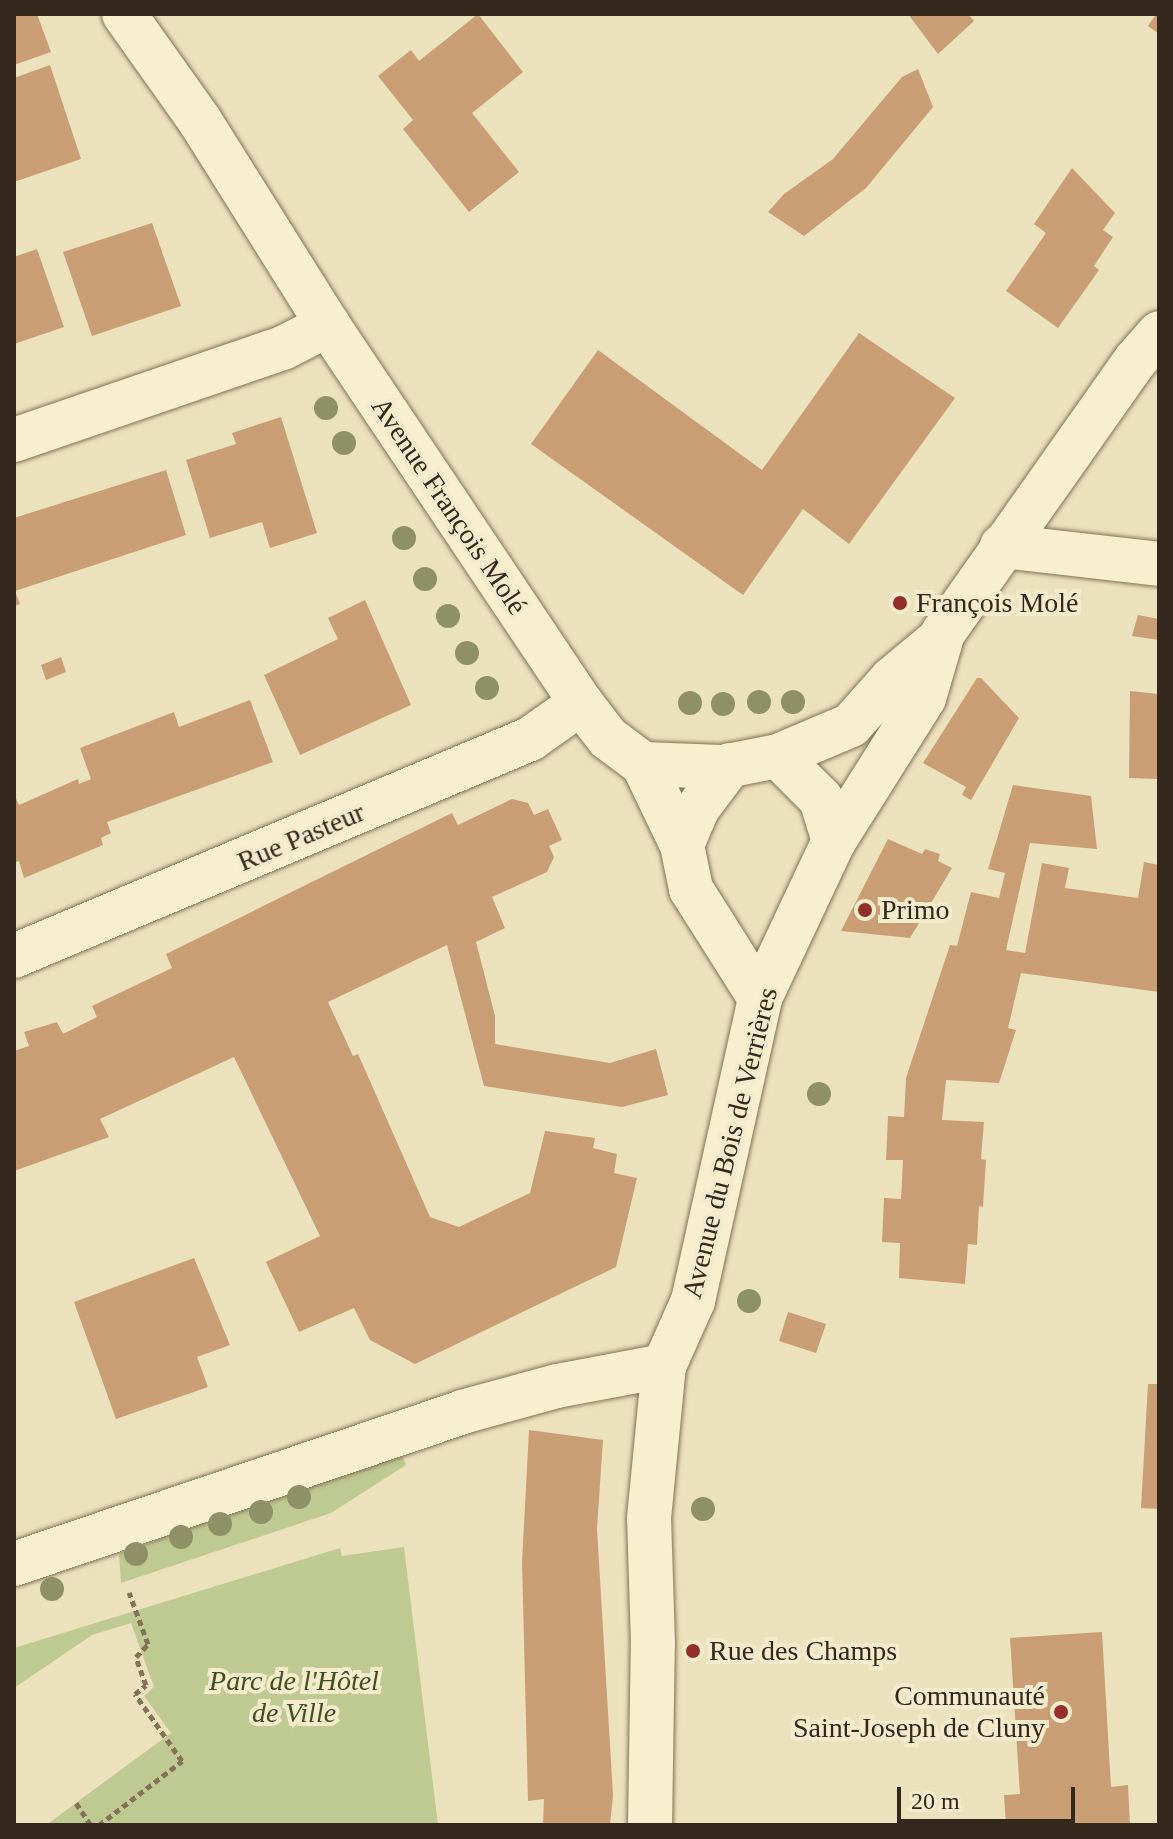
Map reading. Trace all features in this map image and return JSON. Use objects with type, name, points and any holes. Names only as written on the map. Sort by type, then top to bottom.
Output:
[{"type":"street","name":"Avenue François Molé","points":[[124,14],[200,121],[328,325],[581,703],[608,738],[643,764],[682,845],[691,889],[760,998]]},
{"type":"street","points":[[14,440],[283,348],[328,325]]},
{"type":"street","name":"Avenue du Bois de Verrières","points":[[643,764],[730,765],[778,756],[851,725],[892,679],[939,640],[1002,546],[1135,361],[1159,333]]},
{"type":"street","points":[[1002,546],[1159,564]]},
{"type":"street","name":"Avenue du Bois de Verrières","points":[[650,1825],[653,1644],[649,1518],[664,1366],[693,1301],[760,998],[834,841],[924,698],[939,640]]},
{"type":"street","name":"Rue Pasteur","points":[[14,956],[530,739],[581,703]]},
{"type":"street","points":[[778,756],[821,799],[834,841]]},
{"type":"street","points":[[682,845],[697,809],[730,765]]},
{"type":"street","points":[[711,921],[743,929],[771,929],[800,917]]},
{"type":"street","points":[[14,1564],[462,1412],[557,1386],[664,1366]]},
{"type":"path","points":[[99,1825],[182,1761],[135,1694],[146,1685],[136,1657],[148,1644],[129,1592]]},
{"type":"path","points":[[76,1803],[91,1825]]},
{"type":"green space","points":[[402,1455],[406,1465],[331,1513],[121,1583],[119,1554],[302,1486]]},
{"type":"green space","name":"Parc de l'Hôtel de Ville","points":[[404,1547],[438,1825],[46,1825],[171,1733],[144,1696],[154,1687],[131,1623],[92,1635],[14,1688],[14,1648],[340,1548],[342,1556]]},
{"type":"building","points":[[14,14],[37,14],[51,52],[14,65]]},
{"type":"building","points":[[478,14],[523,72],[472,113],[519,172],[469,212],[403,129],[413,120],[378,76],[411,50],[419,61]]},
{"type":"building","points":[[908,14],[968,14],[974,21],[938,54]]},
{"type":"building","points":[[1159,14],[1159,34],[1148,26]]},
{"type":"building","points":[[50,65],[81,159],[14,182],[14,78]]},
{"type":"building","points":[[918,69],[933,107],[866,188],[804,236],[768,212],[784,194],[833,159],[902,77]]},
{"type":"building","points":[[1072,168],[1115,213],[1103,230],[1113,237],[1094,266],[1099,270],[1058,328],[1006,291],[1046,233],[1034,224]]},
{"type":"building","points":[[152,223],[181,306],[92,336],[63,252]]},
{"type":"building","points":[[37,249],[64,327],[14,344],[14,257]]},
{"type":"building","points":[[859,333],[955,398],[849,544],[803,509],[743,595],[531,444],[598,350],[762,470]]},
{"type":"building","points":[[281,417],[317,533],[270,548],[262,522],[210,538],[186,460],[236,444],[232,433]]},
{"type":"building","points":[[166,470],[186,535],[15,591],[20,604],[14,606],[14,518]]},
{"type":"building","points":[[365,600],[411,705],[300,755],[264,675],[338,639],[328,618]]},
{"type":"building","points":[[1138,615],[1159,619],[1159,640],[1132,636]]},
{"type":"building","points":[[61,657],[66,672],[46,680],[41,665]]},
{"type":"building","points":[[977,678],[981,678],[1019,718],[971,800],[962,795],[966,787],[923,763]]},
{"type":"building","points":[[1130,691],[1159,694],[1159,779],[1129,778]]},
{"type":"building","points":[[250,700],[273,762],[107,822],[111,833],[101,838],[103,845],[24,878],[19,861],[14,863],[14,794],[19,805],[78,779],[79,784],[91,779],[80,748],[174,712],[179,727]]},
{"type":"building","points":[[1013,785],[1091,796],[1097,849],[1030,843],[1006,950],[1025,953],[1042,863],[1069,868],[1065,888],[1138,898],[1144,862],[1159,865],[1159,992],[1021,973],[1008,1028],[1016,1030],[999,1083],[946,1080],[942,1120],[984,1122],[981,1159],[986,1160],[983,1207],[979,1206],[977,1245],[968,1244],[965,1284],[899,1278],[900,1243],[882,1242],[884,1198],[901,1199],[903,1160],[886,1160],[888,1116],[904,1117],[906,1078],[950,945],[957,946],[971,892],[999,898],[1005,873],[988,869]]},
{"type":"building","points":[[512,799],[528,803],[534,815],[548,809],[562,840],[549,846],[554,857],[547,872],[492,897],[505,928],[476,942],[495,1016],[495,1044],[610,1063],[656,1049],[668,1095],[622,1107],[484,1086],[447,945],[328,1002],[353,1056],[358,1054],[430,1217],[459,1227],[530,1193],[545,1131],[595,1138],[593,1148],[617,1154],[614,1173],[637,1178],[616,1267],[415,1364],[370,1340],[354,1308],[299,1332],[266,1262],[320,1236],[234,1057],[100,1119],[109,1137],[14,1171],[14,1051],[29,1046],[24,1032],[57,1022],[63,1034],[97,1017],[92,1006],[172,968],[166,954],[452,813],[458,825]]},
{"type":"building","points":[[888,839],[922,854],[925,849],[940,854],[938,861],[952,868],[910,938],[841,931]]},
{"type":"building","points":[[194,1258],[230,1345],[197,1357],[208,1387],[116,1419],[74,1302]]},
{"type":"building","points":[[788,1312],[826,1324],[816,1353],[779,1341]]},
{"type":"building","points":[[1148,1384],[1159,1384],[1159,1509],[1141,1508]]},
{"type":"building","points":[[529,1430],[603,1440],[597,1529],[613,1795],[610,1825],[543,1825],[544,1799],[528,1801],[522,1562]]},
{"type":"building","name":"Communauté Saint-Joseph de Cluny","points":[[1102,1632],[1111,1787],[1128,1785],[1130,1825],[1006,1825],[1004,1795],[1020,1794],[1010,1638]]},
{"type":"place","name":"François Molé","points":[[900,603]]},
{"type":"place","name":"Primo","points":[[865,910]]},
{"type":"place","name":"Rue des Champs","points":[[693,1651]]},
{"type":"place","name":"Communauté Saint-Joseph de Cluny","points":[[1061,1712]]}]
